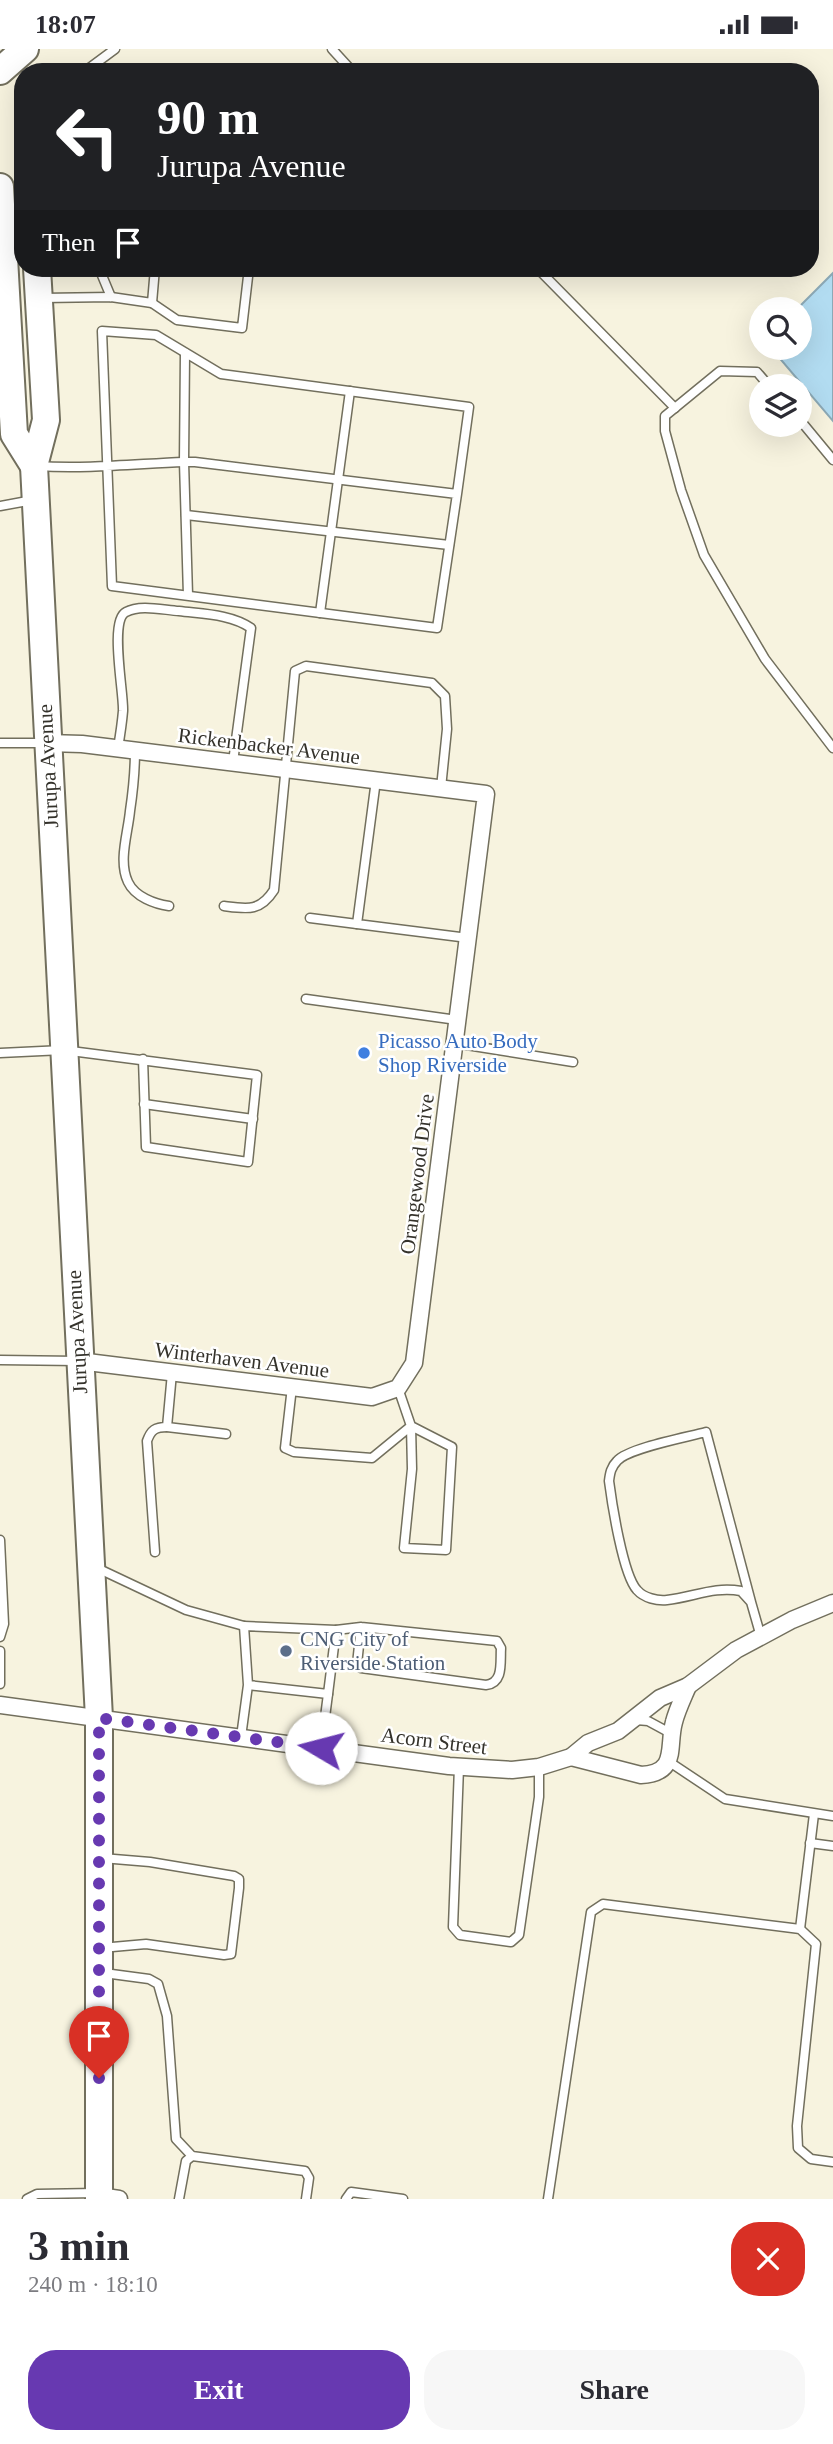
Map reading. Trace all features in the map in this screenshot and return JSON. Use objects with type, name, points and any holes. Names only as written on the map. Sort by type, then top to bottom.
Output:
[{"type":"main road","points":[[0,71],[25,49]]},
{"type":"main road","name":"Jurupa Avenue","points":[[0,187],[14,434],[34,466]]},
{"type":"main road","name":"Jurupa Avenue","points":[[38,277],[47,420],[34,466],[99,1718],[99,1960],[104,2197]]},
{"type":"street","name":"Rickenbacker Avenue","points":[[47,743],[126,749],[486,794]]},
{"type":"street","name":"Orangewood Drive","points":[[398,1388],[414,1363],[486,794]]},
{"type":"street","name":"Winterhaven Avenue","points":[[79,1361],[372,1397],[398,1388]]},
{"type":"street","name":"Acorn Street","points":[[0,1705],[458,1767],[512,1770],[539,1767],[571,1757],[588,1743],[618,1731],[660,1698],[688,1686],[736,1650],[792,1620],[833,1603]]},
{"type":"street","points":[[571,1757],[641,1775],[653,1774],[661,1769],[672,1749],[674,1722],[688,1686]]},
{"type":"lane","points":[[97,63],[115,49]]},
{"type":"lane","points":[[331,49],[344,63]]},
{"type":"lane","points":[[103,277],[111,297]]},
{"type":"lane","points":[[152,303],[155,277]]},
{"type":"lane","points":[[39,298],[111,297],[152,303],[177,320],[242,328],[248,277]]},
{"type":"lane","points":[[546,277],[675,408]]},
{"type":"lane","points":[[102,331],[156,335],[185,353],[221,374],[469,407],[437,628],[112,586],[102,331]]},
{"type":"lane","points":[[185,353],[184,462],[188,596]]},
{"type":"lane","points":[[759,374],[720,371],[665,416],[665,431],[681,490],[704,555],[765,659],[833,748]]},
{"type":"lane","points":[[320,613],[350,391]]},
{"type":"lane","points":[[812,435],[833,460]]},
{"type":"lane","points":[[34,466],[67,468],[184,462],[457,494]]},
{"type":"lane","points":[[0,506],[36,499]]},
{"type":"lane","points":[[186,515],[449,545]]},
{"type":"lane","points":[[169,907],[151,902],[136,893],[128,884],[123,864],[132,790],[123,710],[118,633],[120,616],[127,611],[147,608],[240,620],[251,628],[233,762]]},
{"type":"lane","points":[[224,906],[249,909],[265,902],[274,890],[295,671],[306,666],[432,683],[445,696],[447,729],[441,788]]},
{"type":"lane","points":[[0,743],[47,743]]},
{"type":"lane","points":[[357,924],[376,780]]},
{"type":"lane","points":[[310,918],[468,938]]},
{"type":"lane","points":[[306,999],[457,1020]]},
{"type":"lane","points":[[454,1043],[573,1062]]},
{"type":"lane","points":[[0,1053],[63,1050],[143,1059],[257,1075],[248,1162],[146,1147],[143,1059]]},
{"type":"lane","points":[[145,1104],[253,1119]]},
{"type":"lane","points":[[0,1360],[79,1361]]},
{"type":"lane","points":[[167,1427],[172,1372]]},
{"type":"lane","points":[[292,1387],[285,1448],[294,1452],[372,1458],[411,1426]]},
{"type":"lane","points":[[398,1388],[411,1426],[412,1469],[404,1548],[446,1551],[452,1447],[411,1426]]},
{"type":"lane","points":[[155,1552],[147,1441],[150,1432],[158,1427],[167,1427],[226,1434]]},
{"type":"lane","points":[[751,1602],[741,1591],[724,1588],[668,1600],[657,1600],[639,1593],[624,1557],[609,1481],[611,1469],[619,1458],[706,1432],[761,1637]]},
{"type":"lane","points":[[0,1540],[4,1624],[0,1637]]},
{"type":"lane","points":[[90,1564],[186,1610],[244,1626],[336,1630],[361,1627],[497,1641],[501,1648],[498,1679],[494,1684],[486,1685],[361,1668],[357,1664],[361,1627]]},
{"type":"lane","points":[[242,1737],[248,1685],[244,1626]]},
{"type":"lane","points":[[321,1748],[336,1630]]},
{"type":"lane","points":[[0,1651],[0,1684]]},
{"type":"lane","points":[[248,1685],[328,1694]]},
{"type":"lane","points":[[633,1720],[648,1721],[672,1734]]},
{"type":"lane","points":[[667,1761],[725,1799],[833,1816]]},
{"type":"lane","points":[[458,1767],[453,1927],[460,1935],[511,1942],[519,1935],[539,1797],[539,1767]]},
{"type":"lane","points":[[800,1929],[814,1814]]},
{"type":"lane","points":[[810,1843],[833,1846]]},
{"type":"lane","points":[[99,1857],[150,1862],[234,1876],[239,1879],[239,1888],[231,1954],[146,1944],[99,1960]]},
{"type":"lane","points":[[548,2199],[591,1912],[603,1904],[800,1929],[816,1944],[797,2126],[798,2148],[811,2159],[833,2162]]},
{"type":"lane","points":[[99,1960],[158,1984],[167,2017],[176,2139],[192,2156],[305,2171],[309,2178],[306,2199]]},
{"type":"lane","points":[[179,2199],[186,2161],[192,2156]]},
{"type":"lane","points":[[346,2199],[351,2192],[403,2199]]},
{"type":"lane","points":[[27,2199],[37,2194],[104,2197]]},
{"type":"water","points":[[833,273],[833,421],[812,396],[812,374],[793,374],[781,360],[812,360],[812,297],[809,297]]},
{"type":"place","name":"Picasso Auto Body Shop Riverside","points":[[364,1053]]},
{"type":"place","name":"CNG City of Riverside Station","points":[[286,1651]]},
{"type":"route","points":[[99,2078],[99,1718],[321,1748]]}]
